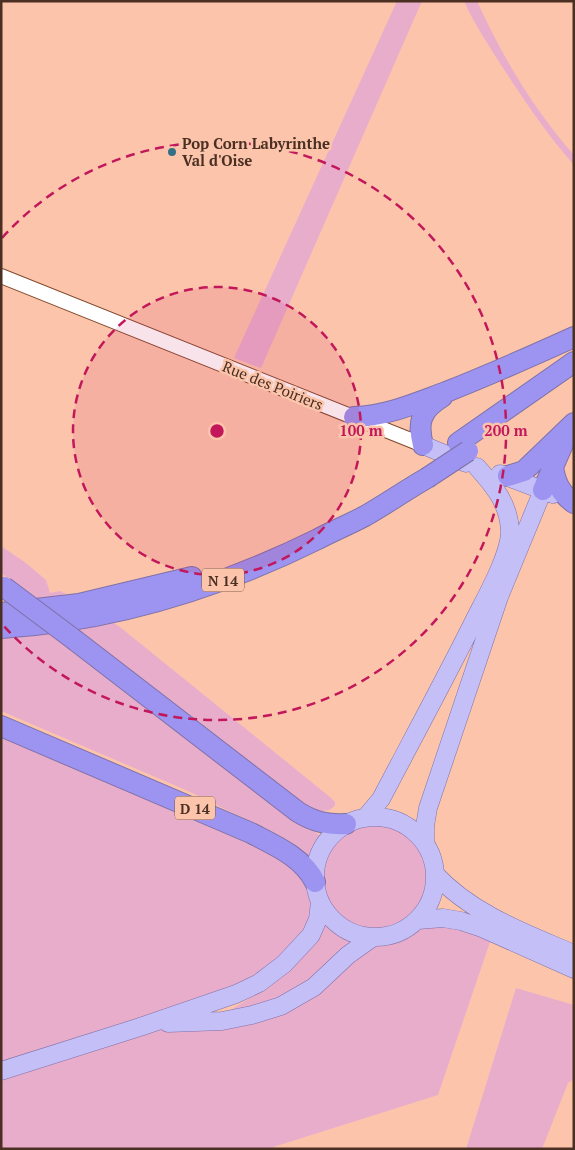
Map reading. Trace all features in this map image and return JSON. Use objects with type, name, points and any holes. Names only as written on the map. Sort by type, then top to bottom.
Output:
[{"type":"highway","points":[[354,417],[392,412],[458,387],[574,337]]},
{"type":"highway","name":"N 14","points":[[467,454],[574,362]]},
{"type":"highway","name":"N 14","points":[[1,613],[79,604],[196,576],[269,549],[467,454],[574,376]]},
{"type":"highway","points":[[423,445],[420,431],[422,415],[430,405],[458,387]]},
{"type":"highway","points":[[543,490],[565,438],[574,424]]},
{"type":"highway","points":[[508,476],[524,471],[574,424]]},
{"type":"highway","points":[[552,466],[560,491],[574,504]]},
{"type":"highway","name":"N 14","points":[[1,628],[32,626],[125,610],[204,587],[273,561],[364,516],[424,473]]},
{"type":"highway","points":[[3,586],[298,812],[318,822],[334,825],[346,824]]},
{"type":"highway","name":"D 14","points":[[1,726],[251,833],[303,864],[315,882]]},
{"type":"main road","name":"Rue des Poiriers","points":[[423,445],[467,454],[508,476],[574,504]]},
{"type":"main road","points":[[365,818],[381,800],[486,596],[505,552],[510,533],[507,510],[498,492],[467,454]]},
{"type":"main road","points":[[425,843],[426,818],[431,799],[499,597],[543,490]]},
{"type":"main road","points":[[524,534],[545,509],[557,505],[574,504]]},
{"type":"main road","points":[[365,818],[382,818],[399,822],[413,831],[425,843],[431,855],[435,874],[432,899],[418,920],[397,934],[372,938],[354,934],[330,918],[320,902],[315,882],[316,866],[324,845],[334,833],[346,824],[365,818]]},
{"type":"main road","points":[[435,874],[453,892],[479,909],[507,924],[574,954]]},
{"type":"main road","points":[[1,1071],[140,1027],[236,994],[259,983],[273,974],[311,935],[318,919],[320,902]]},
{"type":"main road","points":[[418,920],[443,918],[461,921],[482,928],[574,969]]},
{"type":"main road","points":[[140,1027],[176,1022],[222,1021],[252,1015],[281,1006],[314,987],[348,954],[372,938]]},
{"type":"street","name":"Rue des Poiriers","points":[[1,276],[423,445]]},
{"type":"shaded area","points":[[397,1],[422,1],[261,368],[234,358]]},
{"type":"shaded area","points":[[464,1],[477,1],[497,42],[520,82],[545,120],[574,155],[574,165],[518,91],[481,34]]},
{"type":"shaded area","points":[[1,546],[26,563],[46,580],[50,593],[60,591],[66,594],[36,600],[1,573]]},
{"type":"shaded area","points":[[109,620],[330,797],[335,802],[335,805],[326,811],[308,807],[73,627]]},
{"type":"shaded area","points":[[53,633],[319,835],[310,864],[247,820],[188,791],[1,711],[1,638]]},
{"type":"shaded area","points":[[1,732],[275,852],[300,874],[310,887],[313,905],[309,921],[300,937],[271,964],[223,991],[1,1064]]},
{"type":"shaded area","points":[[375,824],[395,828],[413,839],[424,857],[428,877],[424,897],[413,915],[395,926],[375,930],[355,926],[337,915],[326,897],[322,877],[326,857],[337,839],[355,828]]},
{"type":"shaded area","points":[[323,923],[329,923],[352,938],[352,941],[321,973],[263,1006],[229,1011],[266,988]]},
{"type":"shaded area","points":[[452,925],[491,939],[438,1095],[267,1149],[1,1149],[1,1079],[155,1030],[236,1023],[371,946],[408,934],[424,926]]},
{"type":"shaded area","points":[[516,988],[574,1005],[574,1079],[568,1083],[542,1149],[466,1149]]},
{"type":"place","name":"Pop Corn Labyrinthe Val d'Oise","points":[[172,152]]}]
